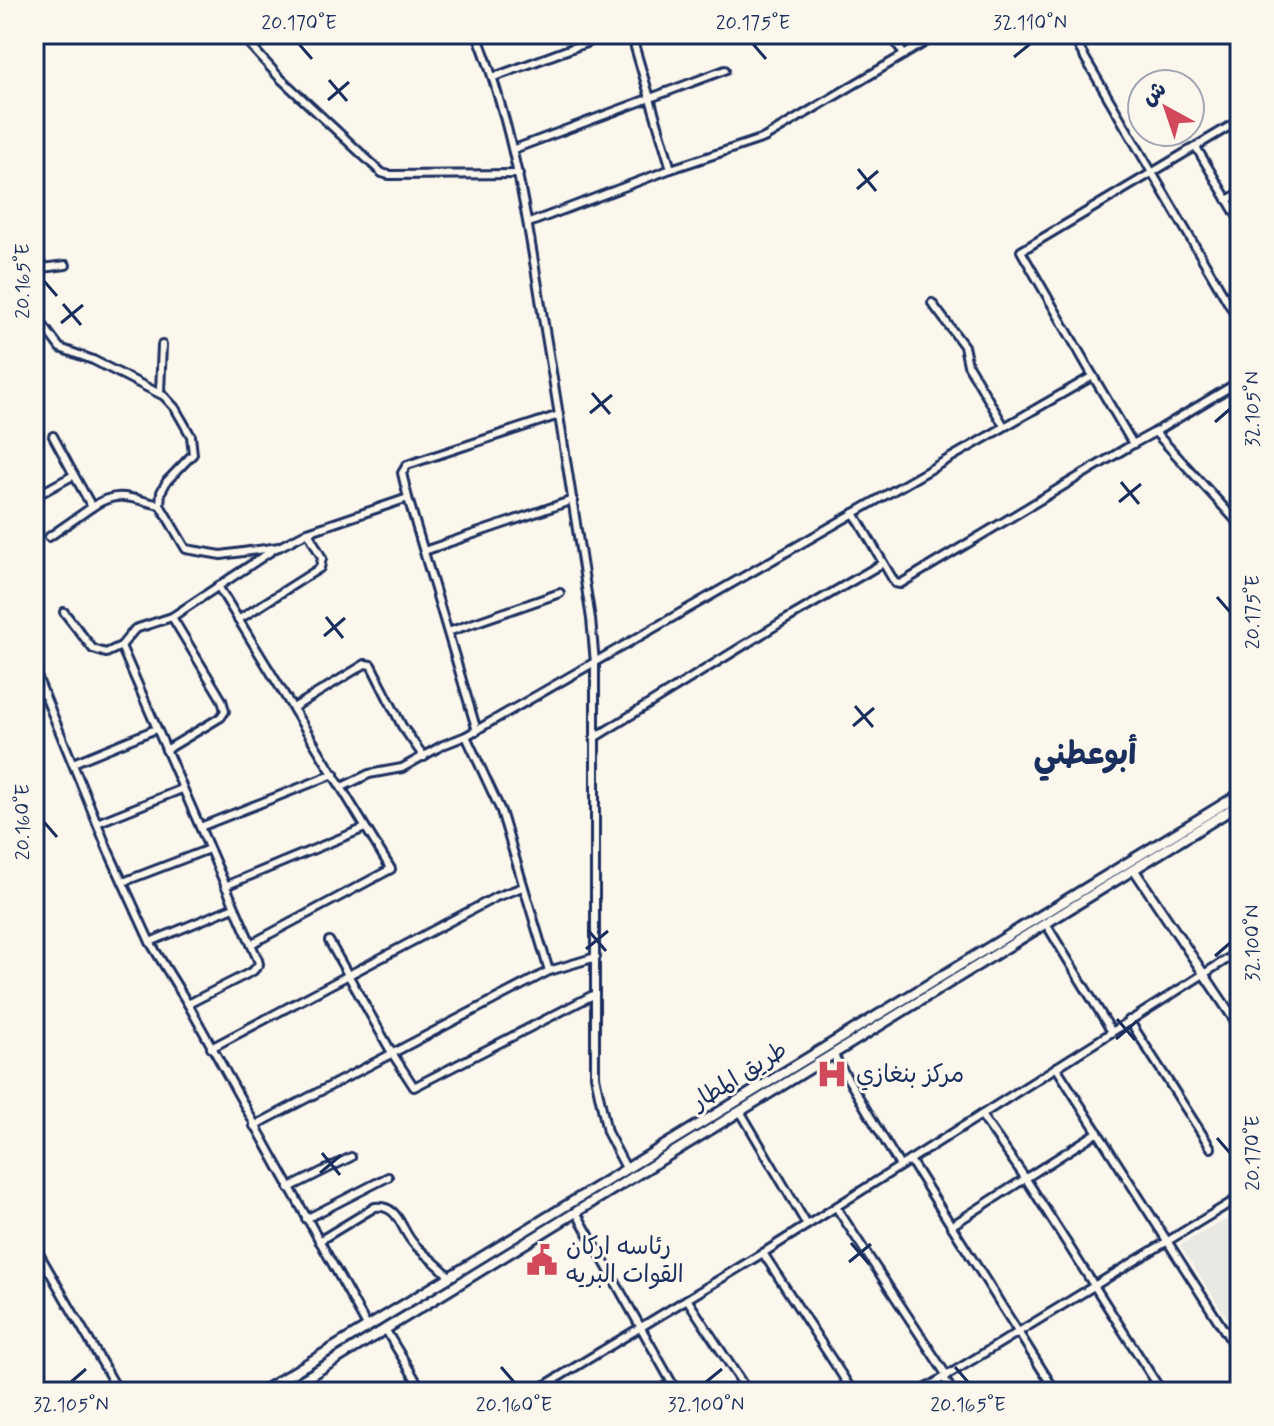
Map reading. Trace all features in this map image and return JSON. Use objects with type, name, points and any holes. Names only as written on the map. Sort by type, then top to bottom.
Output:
[{"type":"highway","name":"طريق المطار","points":[[261,1392],[1240,794]]},
{"type":"highway","name":"طريق المطار","points":[[283,1392],[1240,804]]},
{"type":"main road","points":[[1135,871],[1240,1028]]},
{"type":"street","points":[[240,34],[279,77],[382,173],[519,174]]},
{"type":"street","points":[[477,34],[494,77],[514,149],[529,223],[591,619],[595,663],[594,1038],[597,1091],[612,1145],[626,1168]]},
{"type":"street","points":[[494,77],[610,34]]},
{"type":"street","points":[[631,34],[671,169]]},
{"type":"street","points":[[891,34],[904,55]]},
{"type":"street","points":[[529,223],[671,169],[764,138],[939,34]]},
{"type":"street","points":[[1071,34],[1240,323]]},
{"type":"street","points":[[514,149],[725,70]]},
{"type":"street","points":[[1206,141],[1240,120]]},
{"type":"street","points":[[1133,444],[1021,251],[1194,148]]},
{"type":"street","points":[[1197,148],[1240,221]]},
{"type":"street","points":[[1227,200],[1240,193]]},
{"type":"street","points":[[34,269],[66,265]]},
{"type":"street","points":[[932,303],[964,346],[968,365],[1004,426]]},
{"type":"street","points":[[34,313],[60,348],[77,352],[160,392],[175,408],[191,436],[193,450],[190,460],[163,487],[160,505],[183,546],[190,551],[221,555],[279,547]]},
{"type":"street","points":[[160,392],[162,345]]},
{"type":"street","points":[[342,787],[369,774],[402,768],[443,745],[477,731],[1093,376]]},
{"type":"street","points":[[854,513],[896,584],[900,584],[1240,381]]},
{"type":"street","points":[[477,731],[402,473],[407,465],[559,415]]},
{"type":"street","points":[[1155,432],[1240,525]]},
{"type":"street","points":[[53,436],[92,507]]},
{"type":"street","points":[[34,497],[74,475]]},
{"type":"street","points":[[49,537],[110,496],[160,505]]},
{"type":"street","points":[[64,612],[93,649],[106,653],[121,646],[135,629],[172,617],[279,547],[308,532],[408,498]]},
{"type":"street","points":[[424,551],[573,500]]},
{"type":"street","points":[[238,620],[320,568],[322,558],[308,532]]},
{"type":"street","points":[[594,738],[883,563]]},
{"type":"street","points":[[218,586],[391,869],[251,944]]},
{"type":"street","points":[[448,632],[560,593]]},
{"type":"street","points":[[166,750],[221,717],[225,711],[222,700],[172,617]]},
{"type":"street","points":[[121,646],[258,960],[256,968],[188,1004]]},
{"type":"street","points":[[293,708],[365,664],[371,665],[402,726],[424,757]]},
{"type":"street","points":[[34,669],[150,942],[188,1004],[367,1326]]},
{"type":"street","points":[[73,763],[156,729]]},
{"type":"street","points":[[466,736],[501,811],[549,971]]},
{"type":"street","points":[[200,827],[334,774]]},
{"type":"street","points":[[97,823],[182,789]]},
{"type":"street","points":[[225,886],[365,828]]},
{"type":"street","points":[[123,882],[209,849]]},
{"type":"street","points":[[211,1048],[496,897],[523,887]]},
{"type":"street","points":[[150,942],[234,907]]},
{"type":"street","points":[[1046,924],[1112,1032]]},
{"type":"street","points":[[329,941],[414,1087],[595,994]]},
{"type":"street","points":[[534,1392],[763,1253],[1240,951]]},
{"type":"street","points":[[254,1126],[549,971],[596,957]]},
{"type":"street","points":[[1129,1020],[1211,1148]]},
{"type":"street","points":[[833,1054],[900,1166]]},
{"type":"street","points":[[1056,1067],[1240,1355]]},
{"type":"street","points":[[740,1111],[807,1225]]},
{"type":"street","points":[[981,1115],[1026,1179],[1162,1392]]},
{"type":"street","points":[[951,1226],[1098,1132]]},
{"type":"street","points":[[289,1188],[351,1157]]},
{"type":"street","points":[[910,1160],[1056,1392]]},
{"type":"street","points":[[306,1219],[388,1177]]},
{"type":"street","points":[[920,1392],[1240,1197]]},
{"type":"street","points":[[319,1241],[375,1207],[383,1206],[396,1214],[413,1244],[450,1277]]},
{"type":"street","points":[[836,1207],[953,1392]]},
{"type":"street","points":[[576,1212],[677,1392]]},
{"type":"street","points":[[34,1245],[119,1392]]},
{"type":"street","points":[[763,1253],[853,1392]]},
{"type":"street","points":[[687,1299],[748,1392]]},
{"type":"street","points":[[385,1329],[423,1392]]},
{"type":"street","points":[[655,1392],[671,1383]]},
{"type":"shaded area","points":[[1240,1212],[1240,1338],[1180,1245]]},
{"type":"place","name":"مركز بنغازي","points":[[832,1074]]},
{"type":"place","name":"رئاسه اركان القوات البريه","points":[[542,1260]]},
{"type":"district","name":"أبوعطني","points":[[1085,753]]}]
